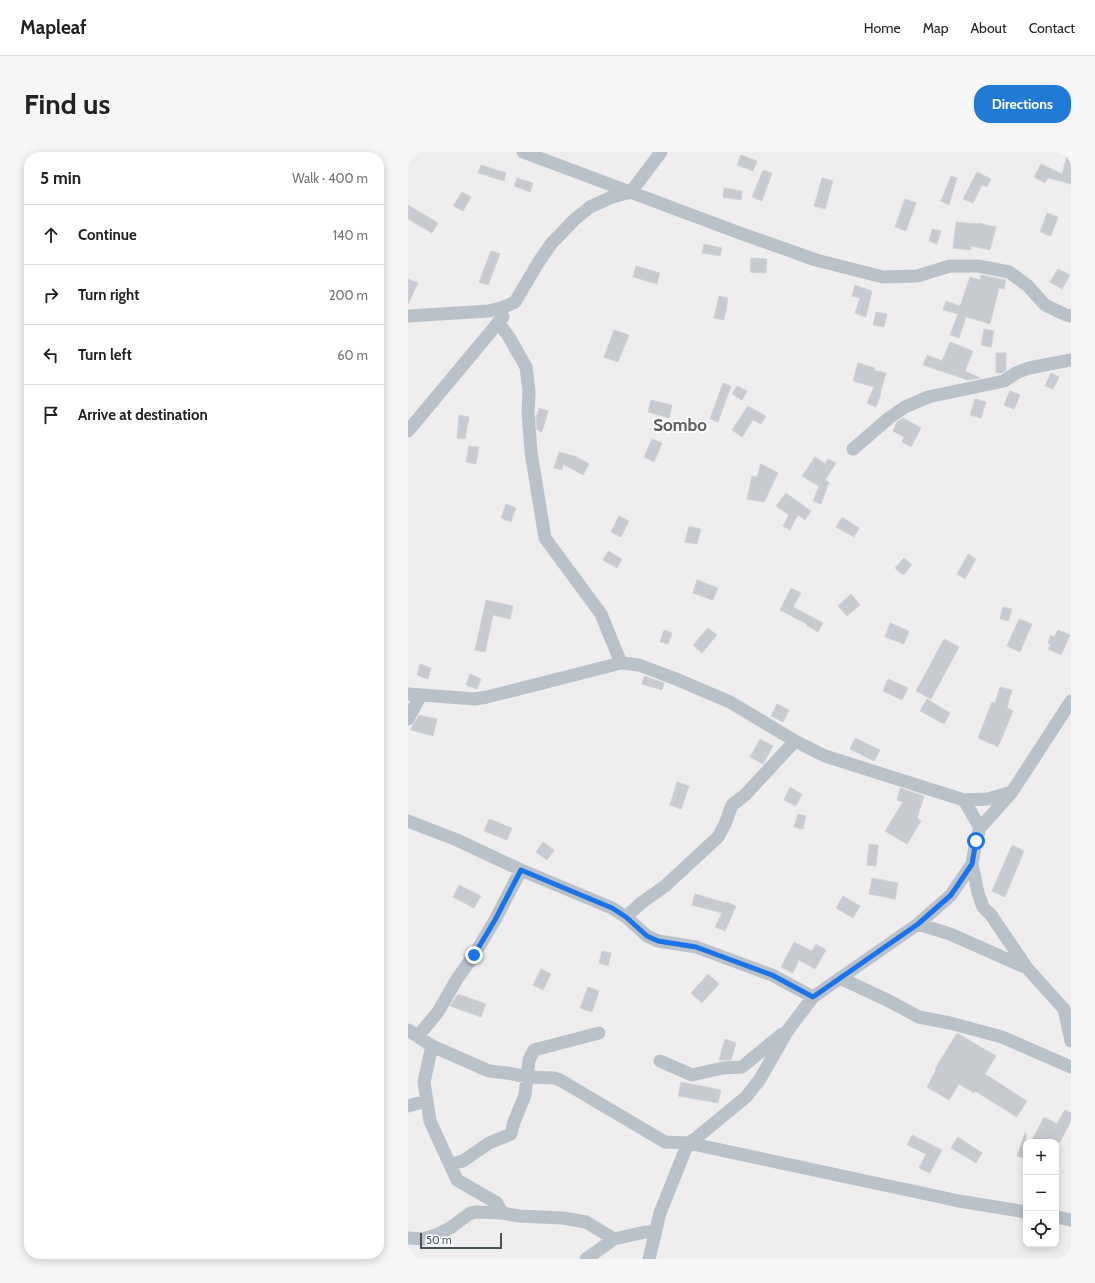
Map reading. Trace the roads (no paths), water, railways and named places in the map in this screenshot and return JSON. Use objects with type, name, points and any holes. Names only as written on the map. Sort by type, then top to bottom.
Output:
[{"type":"street","points":[[523,152],[816,260],[883,277],[917,276],[950,266],[978,266],[1009,272],[1028,286],[1045,305],[1071,316]]},
{"type":"street","points":[[408,431],[515,302],[538,263],[552,244],[575,219],[590,207],[612,197],[631,192],[661,152]]},
{"type":"street","points":[[408,316],[489,311],[515,302]]},
{"type":"street","points":[[498,322],[509,337],[526,367],[529,391],[528,412],[531,452],[545,538],[601,614],[621,663]]},
{"type":"street","points":[[853,449],[900,410],[928,397],[1004,381],[1016,373],[1029,368],[1071,360]]},
{"type":"street","points":[[408,694],[474,699],[621,663],[639,666],[676,679],[730,702],[825,756],[964,800],[988,799],[1012,792]]},
{"type":"street","points":[[408,719],[421,695]]},
{"type":"street","points":[[1071,701],[1012,792],[980,828],[972,864],[978,893],[984,907],[1027,968],[1067,1011],[1071,1041]]},
{"type":"street","points":[[626,917],[641,903],[665,886],[718,837],[725,824],[732,804],[745,795],[795,740]]},
{"type":"street","points":[[964,800],[980,828]]},
{"type":"street","points":[[408,821],[457,840],[521,870],[612,908],[626,917],[647,936],[658,941],[696,947],[772,975],[813,997]]},
{"type":"street","points":[[649,1259],[660,1213],[688,1143],[701,1135],[746,1097],[760,1079],[788,1030],[813,997],[918,924],[951,895],[972,864]]},
{"type":"street","points":[[521,870],[495,920],[474,955],[457,979],[438,1012],[413,1033],[432,1046],[489,1072],[507,1073],[528,1077],[554,1078],[560,1080],[665,1142],[688,1143],[959,1201],[1023,1212]]},
{"type":"street","points":[[918,924],[950,934],[1027,968]]},
{"type":"street","points":[[840,978],[919,1017],[950,1023],[1002,1037],[1071,1067]]},
{"type":"street","points":[[660,1061],[692,1075],[723,1068],[742,1067],[788,1030]]},
{"type":"street","points":[[451,1164],[463,1161],[489,1143],[511,1134],[514,1122],[525,1095],[529,1060],[534,1050],[598,1033]]},
{"type":"street","points":[[432,1046],[424,1082],[430,1121],[451,1164],[457,1180],[497,1203],[502,1213]]},
{"type":"street","points":[[742,1067],[760,1079]]},
{"type":"street","points":[[408,1106],[426,1101]]},
{"type":"street","points":[[408,1238],[423,1239],[436,1235],[450,1228],[468,1214],[475,1212],[563,1218],[586,1222],[614,1239]]},
{"type":"street","points":[[1059,1218],[1071,1220]]},
{"type":"street","points":[[586,1259],[614,1239],[639,1233],[655,1232]]},
{"type":"district","name":"Sombo","points":[[680,425]]}]
